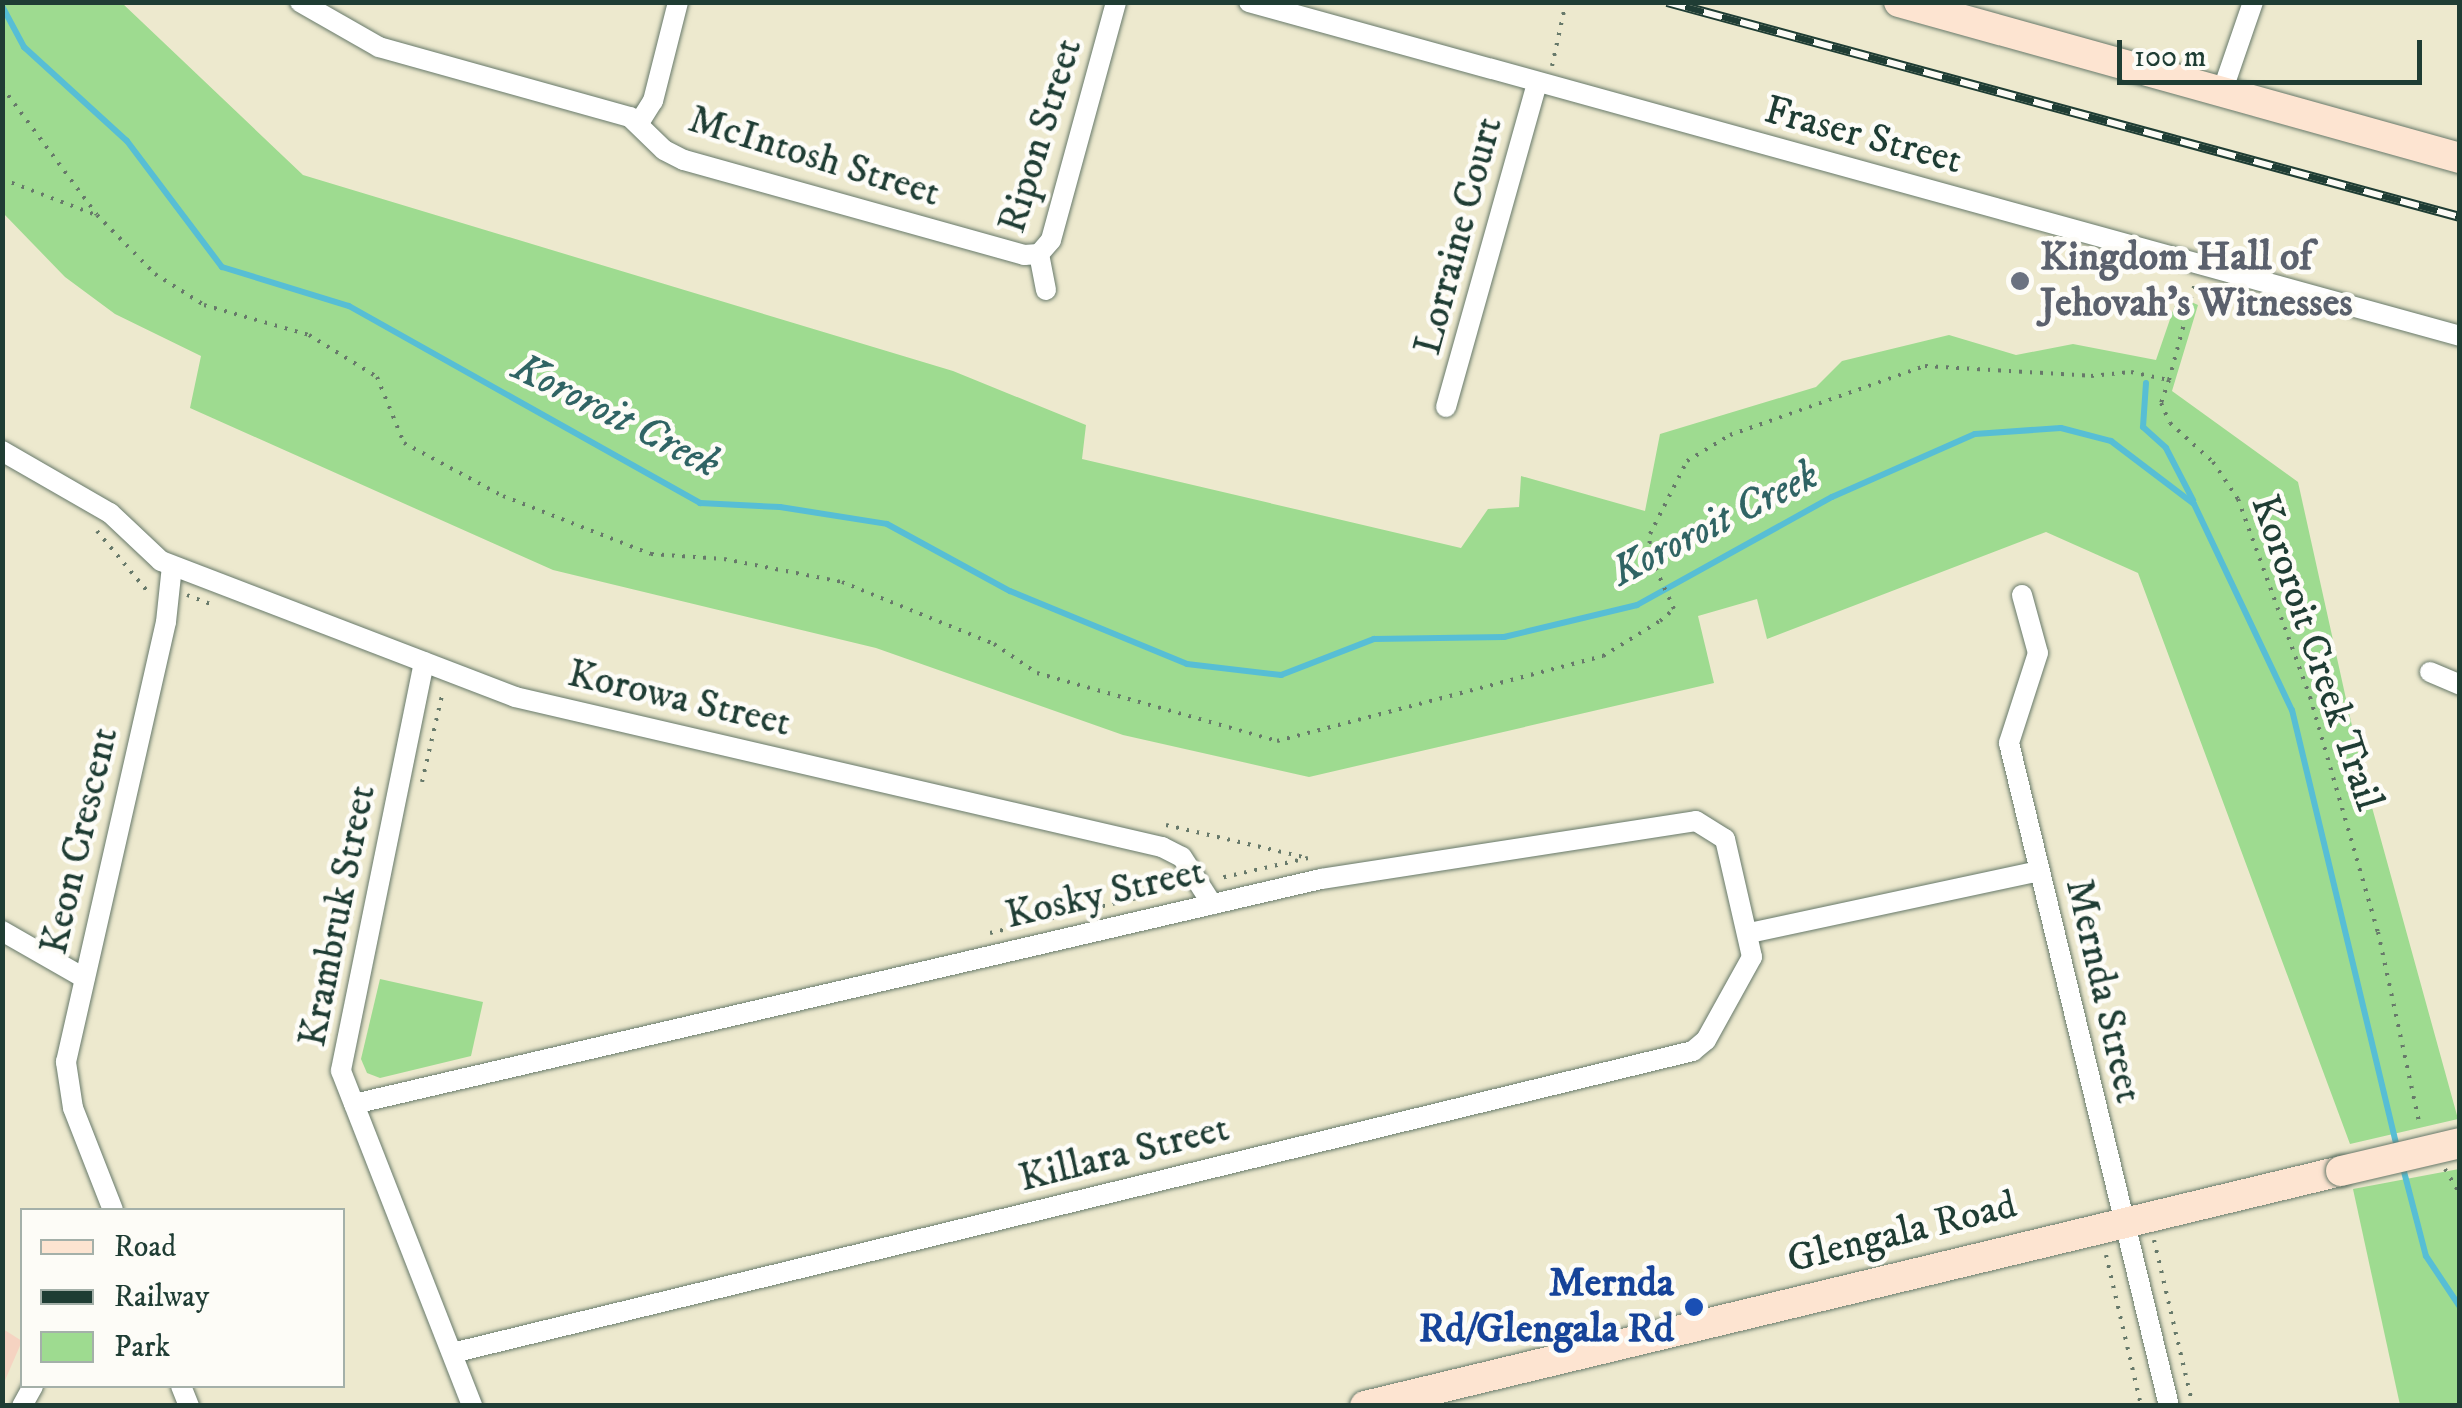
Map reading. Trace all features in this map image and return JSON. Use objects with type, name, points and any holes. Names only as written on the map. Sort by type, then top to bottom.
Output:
[{"type":"street","name":"McIntosh Street","points":[[300,2],[379,48],[635,120],[664,150],[684,160],[1024,255],[1039,254]]},
{"type":"street","points":[[635,120],[657,77],[678,2]]},
{"type":"street","name":"Ripon Street","points":[[1046,290],[1039,254],[1051,240],[1116,2]]},
{"type":"street","name":"Fraser Street","points":[[1249,2],[2460,336]]},
{"type":"street","points":[[1898,2],[2460,158]]},
{"type":"street","points":[[2229,94],[2253,2]]},
{"type":"street","name":"Lorraine Court","points":[[1446,407],[1542,85]]},
{"type":"street","name":"Korowa Street","points":[[2,451],[110,513],[148,552],[180,569],[515,697],[1162,847],[1175,864]]},
{"type":"street","name":"Keon Crescent","points":[[112,1208],[66,1076],[84,978],[180,569]]},
{"type":"street","name":"Mernda Street","points":[[2022,595],[2038,653],[2009,743],[2169,1406]]},
{"type":"street","name":"Krambruk Street","points":[[432,665],[415,718],[342,1042],[341,1071],[472,1406]]},
{"type":"street","points":[[2430,672],[2460,685]]},
{"type":"street","name":"Kosky Street","points":[[356,1110],[1202,906],[1464,854],[1696,821],[1725,839],[1752,939]]},
{"type":"street","points":[[1175,864],[1202,906]]},
{"type":"street","points":[[1752,939],[2039,871]]},
{"type":"street","points":[[2,931],[84,978]]},
{"type":"street","name":"Killara Street","points":[[452,1354],[1679,1056],[1706,1040],[1752,939]]},
{"type":"street","name":"Glengala Road","points":[[1365,1406],[2341,1170],[2451,1154]]},
{"type":"path","points":[[1542,85],[1566,2]]},
{"type":"path","points":[[2,87],[97,215],[155,274],[204,304],[309,335],[377,376],[404,443],[503,496],[650,554],[724,559],[842,582],[994,644],[1038,673],[1277,742],[1488,691],[1604,656],[1674,608],[1648,554],[1668,489],[1687,460],[1730,435],[1925,366],[2131,372],[2169,380],[2200,264]]},
{"type":"path","points":[[2,178],[97,215]]},
{"type":"path","name":"Kororoit Creek Trail","points":[[2169,380],[2161,403],[2170,423],[2213,462],[2238,499],[2310,697],[2378,932],[2426,1137]]},
{"type":"path","points":[[421,788],[443,691],[458,697]]},
{"type":"path","points":[[980,936],[1308,858],[1153,822]]},
{"type":"path","points":[[1175,864],[1187,886]]},
{"type":"path","points":[[2451,1154],[2460,1194]]},
{"type":"path","points":[[2171,1236],[2154,1240],[2193,1406]]},
{"type":"shaded area","points":[[3,1329],[20,1340],[20,1346],[2,1384]]},
{"type":"green space","points":[[3,2],[122,3],[303,175],[953,371],[1086,425],[1082,459],[1461,548],[1488,509],[1519,507],[1521,476],[1645,511],[1660,434],[1816,387],[1842,361],[1949,335],[2016,355],[2073,344],[2156,360],[2178,296],[2198,305],[2172,391],[2298,482],[2362,771],[2458,1119],[2350,1144],[2138,573],[2046,532],[1767,639],[1757,599],[1698,616],[1714,683],[1309,777],[1123,735],[876,648],[553,570],[190,408],[201,356],[115,314],[65,277],[3,213]]},
{"type":"green space","points":[[380,979],[483,1002],[471,1056],[380,1078],[367,1073],[361,1059]]},
{"type":"green space","points":[[2459,1169],[2459,1405],[2400,1405],[2353,1189]]},
{"type":"waterway","name":"Kororoit Creek","points":[[2,6],[24,47],[127,141],[222,267],[349,306],[700,503],[780,507],[887,524],[1010,591],[1187,664],[1281,675],[1374,639],[1504,637],[1637,605],[1832,497],[1975,434],[2061,428],[2111,441],[2194,504],[2292,710],[2397,1147]]},
{"type":"waterway","points":[[2146,383],[2143,427],[2166,448],[2193,500]]},
{"type":"waterway","name":"Kororoit Creek","points":[[2402,1164],[2426,1256],[2460,1307]]},
{"type":"railway","points":[[1667,2],[2460,217]]},
{"type":"place","name":"Kingdom Hall of Jehovah's Witnesses","points":[[2020,281]]},
{"type":"place","name":"Mernda Rd/Glengala Rd","points":[[1694,1307]]}]
